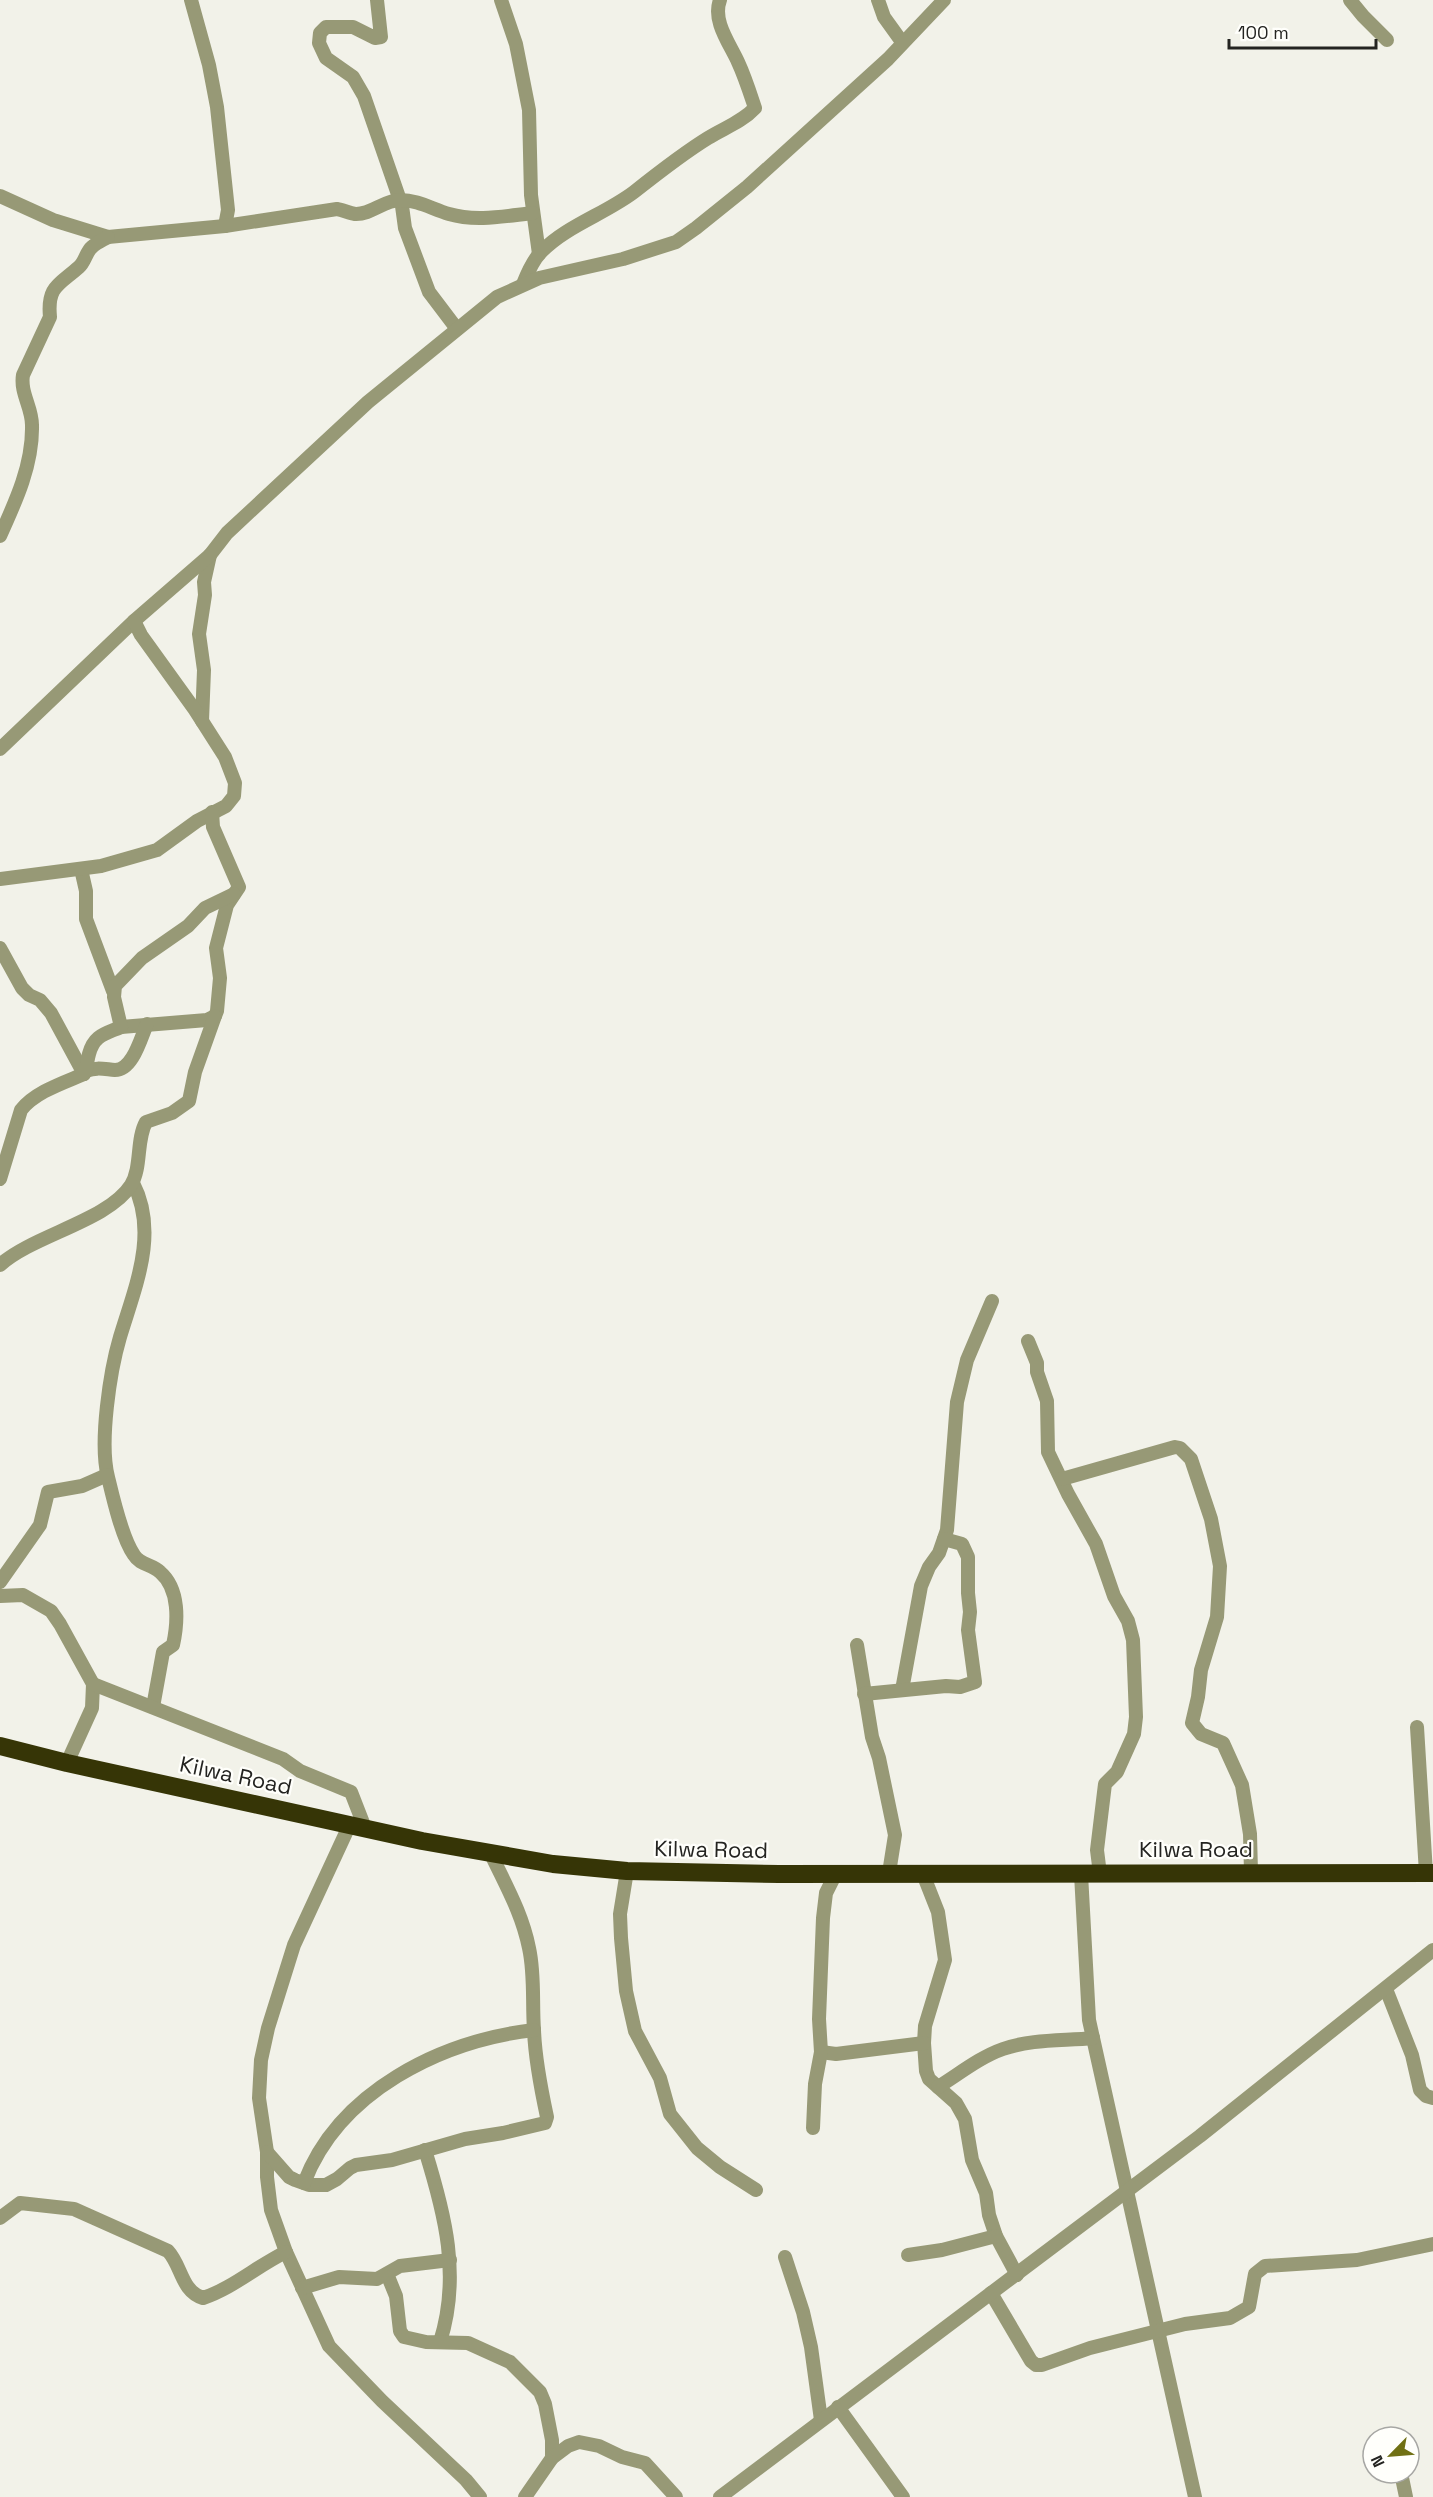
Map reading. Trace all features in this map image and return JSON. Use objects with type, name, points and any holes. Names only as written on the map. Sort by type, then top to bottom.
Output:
[{"type":"highway","name":"Kilwa Road","points":[[0,1746],[67,1763],[491,1854],[553,1864],[627,1871],[778,1874],[1429,1873]]},
{"type":"street","points":[[191,0],[209,65],[217,107],[228,210],[225,226]]},
{"type":"street","points":[[377,0],[381,37],[375,38],[353,27],[326,27],[320,33],[319,43],[326,58],[358,83],[367,102],[405,228],[429,291],[457,329]]},
{"type":"street","points":[[501,0],[516,44],[529,110],[533,213],[539,254]]},
{"type":"street","points":[[523,284],[527,272],[539,254],[562,236],[634,191],[645,181],[702,142],[748,115],[755,108],[738,61],[724,33],[717,6],[720,0]]},
{"type":"street","points":[[878,0],[884,17],[903,42]]},
{"type":"street","points":[[0,749],[134,621],[210,555],[227,533],[368,402],[497,297],[523,284],[676,242],[747,187],[888,58],[944,0]]},
{"type":"street","points":[[1350,0],[1387,40]]},
{"type":"street","points":[[0,196],[53,220],[108,237],[225,226],[337,209],[355,214],[364,213],[398,200],[423,203],[448,214],[463,217],[490,219],[533,213]]},
{"type":"street","points":[[0,536],[12,510],[26,467],[32,422],[21,385],[23,375],[50,317],[49,308],[53,289],[58,282],[81,266],[92,247],[108,237]]},
{"type":"street","points":[[202,721],[205,681],[199,634],[205,595],[204,582],[210,555]]},
{"type":"street","points":[[0,879],[101,866],[157,850],[230,802],[234,796],[235,783],[225,757],[141,635],[134,621]]},
{"type":"street","points":[[0,1265],[29,1245],[88,1218],[121,1197],[133,1183],[144,1125],[150,1119],[172,1113],[189,1101],[195,1072],[215,1016],[220,978],[216,948],[227,905],[239,887],[213,827],[212,812]]},
{"type":"street","points":[[81,869],[86,891],[86,920],[113,991],[121,1027]]},
{"type":"street","points":[[113,991],[142,958],[188,927],[206,908],[234,894]]},
{"type":"street","points":[[0,948],[22,987],[29,995],[40,1000],[51,1013],[85,1073]]},
{"type":"street","points":[[85,1073],[89,1051],[101,1034],[121,1027],[207,1020],[215,1016]]},
{"type":"street","points":[[0,1179],[21,1110],[25,1105],[50,1089],[85,1073],[98,1068],[118,1070],[126,1065],[134,1054],[147,1024]]},
{"type":"street","points":[[133,1183],[144,1211],[145,1246],[143,1262],[115,1360],[105,1444],[107,1475],[129,1547],[142,1563],[162,1573],[174,1595],[177,1613],[176,1631],[173,1645],[163,1652],[153,1707]]},
{"type":"street","points":[[902,1690],[921,1586],[928,1567],[939,1553],[947,1530],[957,1402],[967,1360],[992,1301]]},
{"type":"street","points":[[1028,1341],[1037,1363],[1037,1372],[1047,1401],[1048,1452],[1096,1544],[1114,1596],[1128,1622],[1132,1640],[1136,1717],[1134,1734],[1117,1772],[1105,1784],[1097,1850],[1100,1874]]},
{"type":"street","points":[[1062,1479],[1175,1447],[1180,1448],[1191,1459],[1211,1519],[1220,1566],[1217,1617],[1201,1670],[1192,1723],[1201,1734],[1223,1743],[1242,1785],[1250,1834],[1251,1872]]},
{"type":"street","points":[[0,1582],[40,1526],[48,1492],[82,1485],[107,1475]]},
{"type":"street","points":[[864,1694],[960,1687],[970,1685],[975,1680],[968,1630],[970,1612],[967,1584],[968,1557],[962,1544],[944,1539]]},
{"type":"street","points":[[0,1596],[23,1595],[51,1611],[93,1684],[92,1708],[67,1763]]},
{"type":"street","points":[[857,1645],[864,1694],[895,1835],[889,1873]]},
{"type":"street","points":[[93,1684],[283,1759],[300,1771],[351,1792],[357,1826],[294,1945],[268,2028],[261,2060],[259,2098],[267,2152],[271,2211],[285,2252],[329,2346],[382,2401],[466,2480],[480,2497]]},
{"type":"street","points":[[1417,1727],[1429,1873]]},
{"type":"street","points":[[267,2152],[290,2177],[304,2183],[326,2185],[337,2180],[356,2165],[392,2160],[465,2139],[502,2133],[545,2122],[547,2117],[541,2090],[534,2030],[534,1988],[530,1950],[523,1921],[510,1889],[491,1854]]},
{"type":"street","points":[[627,1871],[620,1914],[621,1938],[626,1990],[635,2031],[660,2078],[668,2108],[676,2121],[697,2148],[720,2167],[756,2190]]},
{"type":"street","points":[[813,2128],[815,2084],[821,2052],[819,2019],[822,1918],[826,1893],[836,1873]]},
{"type":"street","points":[[923,1874],[938,1912],[945,1960],[925,2026],[926,2071],[929,2079],[956,2103],[965,2119],[972,2160],[986,2193],[989,2215],[996,2236],[1017,2275]]},
{"type":"street","points":[[1080,1874],[1086,1942],[1086,1984],[1093,2038],[1195,2497]]},
{"type":"street","points":[[720,2497],[1200,2136],[1433,1950]]},
{"type":"street","points":[[1386,1989],[1412,2055],[1420,2090],[1426,2096],[1433,2098]]},
{"type":"street","points":[[304,2183],[316,2154],[332,2133],[378,2088],[412,2068],[455,2048],[503,2034],[534,2030]]},
{"type":"street","points":[[938,2087],[984,2058],[1017,2044],[1093,2038]]},
{"type":"street","points":[[821,2052],[836,2054],[924,2043]]},
{"type":"street","points":[[425,2150],[441,2202],[450,2260],[448,2317],[440,2342]]},
{"type":"street","points":[[0,2218],[20,2203],[74,2209],[168,2252],[173,2257],[185,2284],[193,2293],[203,2298],[227,2288],[261,2264],[285,2252]]},
{"type":"street","points":[[908,2255],[942,2250],[996,2236]]},
{"type":"street","points":[[991,2293],[1022,2348],[1036,2365],[1042,2365],[1090,2348],[1185,2324],[1230,2318],[1241,2314],[1249,2307],[1255,2274],[1264,2266],[1357,2260],[1433,2244]]},
{"type":"street","points":[[785,2257],[803,2312],[811,2347],[821,2420]]},
{"type":"street","points":[[302,2288],[339,2277],[377,2279],[400,2266],[450,2260]]},
{"type":"street","points":[[387,2274],[396,2296],[402,2335],[426,2342],[468,2343],[510,2362],[537,2389],[545,2404],[552,2440],[552,2458]]},
{"type":"street","points":[[838,2407],[903,2497]]},
{"type":"street","points":[[525,2497],[552,2458],[568,2445],[579,2442],[599,2446],[622,2457],[645,2463],[676,2497]]}]
